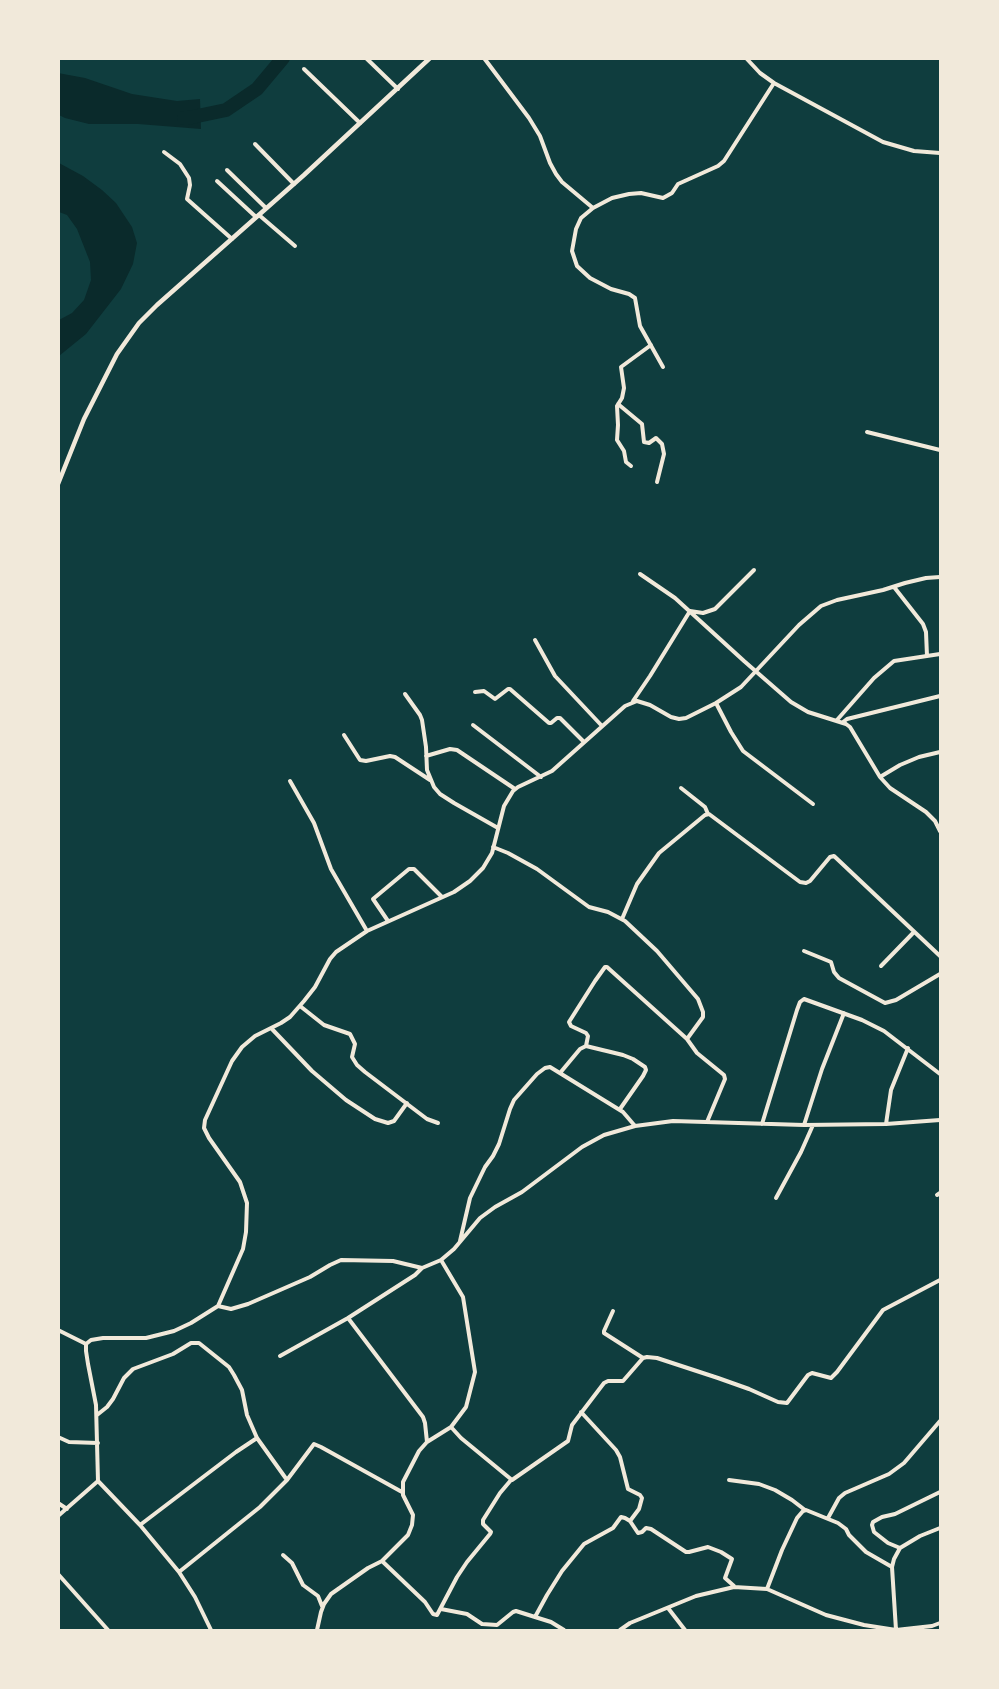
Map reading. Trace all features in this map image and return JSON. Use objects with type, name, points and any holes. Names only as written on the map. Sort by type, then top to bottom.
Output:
[{"type":"street","points":[[366,58],[398,89]]},
{"type":"street","points":[[58,484],[84,419],[117,354],[139,323],[430,58]]},
{"type":"street","points":[[484,58],[529,118],[540,136],[556,174],[562,182],[594,208]]},
{"type":"street","points":[[746,58],[760,73],[774,83],[883,142],[914,151],[940,153]]},
{"type":"street","points":[[304,69],[360,123]]},
{"type":"street","points":[[663,367],[640,326],[636,298],[590,278],[577,266],[572,251],[576,229],[581,218],[612,198],[641,194],[663,198],[672,193],[678,184],[718,166],[774,83]]},
{"type":"street","points":[[255,144],[294,184]]},
{"type":"street","points":[[164,152],[180,164],[189,178],[187,196],[189,202],[232,239]]},
{"type":"street","points":[[227,170],[266,208]]},
{"type":"street","points":[[217,181],[295,246]]},
{"type":"street","points":[[632,466],[626,462],[624,452],[617,440],[618,404],[624,388],[621,368],[651,345]]},
{"type":"street","points":[[618,404],[642,424],[644,442],[649,443],[656,438],[662,444],[664,454],[657,482]]},
{"type":"street","points":[[867,432],[940,450]]},
{"type":"street","points":[[690,611],[703,613],[715,609],[754,570]]},
{"type":"street","points":[[640,574],[668,592],[756,672],[800,708],[843,722],[850,727],[880,777],[890,788],[926,812],[935,821],[940,831]]},
{"type":"street","points":[[86,1344],[91,1340],[103,1338],[146,1338],[161,1335],[191,1323],[218,1306],[243,1249],[247,1203],[240,1182],[204,1128],[205,1120],[232,1061],[248,1041],[285,1021],[300,1006],[315,987],[330,959],[343,946],[367,931],[462,887],[483,868],[492,853],[507,801],[515,789],[552,771],[632,702],[643,703],[661,713],[679,719],[686,718],[716,703],[741,687],[799,625],[821,606],[926,578],[940,577]]},
{"type":"street","points":[[894,586],[923,624],[926,632],[927,656]]},
{"type":"street","points":[[632,702],[690,611]]},
{"type":"street","points":[[535,640],[555,676],[602,726]]},
{"type":"street","points":[[837,720],[874,678],[894,662],[940,654]]},
{"type":"street","points":[[475,692],[484,691],[495,699],[510,689],[549,723],[560,718],[584,742]]},
{"type":"street","points":[[405,694],[422,720],[430,781]]},
{"type":"street","points":[[843,722],[847,719],[940,696]]},
{"type":"street","points":[[716,703],[743,751],[813,804]]},
{"type":"street","points":[[473,724],[542,777]]},
{"type":"street","points":[[344,735],[363,762],[395,757],[430,781],[448,800],[498,828]]},
{"type":"street","points":[[426,756],[450,749],[457,750],[515,789]]},
{"type":"street","points":[[880,777],[919,757],[940,752]]},
{"type":"street","points":[[290,781],[314,823],[331,869],[367,931]]},
{"type":"street","points":[[681,788],[705,807],[708,814]]},
{"type":"street","points":[[622,919],[640,879],[659,853],[708,814]]},
{"type":"street","points":[[708,814],[713,815],[800,882],[810,881],[830,857],[834,856],[940,956]]},
{"type":"street","points":[[493,847],[537,869],[589,907],[608,912],[632,926],[657,951],[702,1006],[703,1017],[687,1039]]},
{"type":"street","points":[[388,921],[373,899],[409,869],[414,869],[442,897]]},
{"type":"street","points":[[881,966],[914,932]]},
{"type":"street","points":[[804,951],[828,961],[839,978],[885,1003],[896,1000],[940,974]]},
{"type":"street","points":[[586,1046],[588,1036],[586,1033],[571,1026],[569,1022],[608,967],[687,1039],[697,1053],[724,1075],[725,1079],[707,1122]]},
{"type":"street","points":[[762,1124],[802,1000],[844,1013],[884,1031],[940,1074]]},
{"type":"street","points":[[300,1006],[324,1025],[350,1034],[356,1044],[352,1057],[357,1065],[428,1119],[438,1123]]},
{"type":"street","points":[[804,1125],[822,1069],[844,1013]]},
{"type":"street","points":[[271,1028],[346,1100],[375,1119],[388,1123],[394,1121],[407,1103]]},
{"type":"street","points":[[560,1073],[580,1049],[586,1046],[623,1054],[645,1067],[643,1076],[620,1109]]},
{"type":"street","points":[[886,1124],[891,1090],[908,1048]]},
{"type":"street","points":[[460,1242],[470,1198],[485,1167],[494,1156],[514,1100],[545,1068],[550,1067],[620,1109],[635,1126]]},
{"type":"street","points":[[280,1356],[348,1318],[415,1275],[422,1268],[441,1260],[480,1218],[522,1192],[582,1147],[603,1135],[635,1126],[673,1121],[813,1125],[886,1124],[940,1120]]},
{"type":"street","points":[[776,1198],[813,1125]]},
{"type":"street","points":[[218,1306],[231,1309],[248,1305],[310,1277],[341,1260],[393,1261],[422,1268]]},
{"type":"street","points":[[317,1630],[323,1607],[331,1594],[343,1584],[382,1561],[408,1535],[412,1525],[412,1515],[403,1493],[403,1482],[419,1451],[427,1442],[451,1427],[466,1407],[476,1372],[463,1297],[441,1260]]},
{"type":"street","points":[[613,1311],[604,1333],[643,1358],[657,1358],[718,1377],[778,1402],[787,1403],[808,1375],[812,1373],[831,1378],[883,1310],[940,1280]]},
{"type":"street","points":[[348,1318],[423,1417],[427,1442]]},
{"type":"street","points":[[58,1330],[86,1344]]},
{"type":"street","points":[[97,1415],[107,1407],[124,1378],[133,1369],[173,1354],[191,1343],[199,1343],[229,1367],[242,1390],[247,1415],[256,1438],[287,1480]]},
{"type":"street","points":[[86,1344],[97,1415],[98,1481],[140,1525],[179,1572],[195,1597],[211,1630]]},
{"type":"street","points":[[382,1561],[437,1616],[462,1570],[490,1534],[483,1520],[500,1493],[512,1480],[568,1442],[572,1425],[604,1383],[623,1381],[643,1358]]},
{"type":"street","points":[[581,1412],[616,1450],[628,1489],[642,1498],[639,1509],[630,1521]]},
{"type":"street","points":[[828,1518],[839,1498],[845,1493],[889,1474],[904,1463],[940,1421]]},
{"type":"street","points":[[451,1427],[512,1480]]},
{"type":"street","points":[[58,1437],[69,1442],[98,1443]]},
{"type":"street","points":[[140,1525],[256,1438]]},
{"type":"street","points":[[179,1572],[261,1507],[287,1480],[311,1446],[316,1444],[403,1493]]},
{"type":"street","points":[[729,1480],[759,1484],[776,1490],[800,1505],[805,1511],[828,1518],[846,1529],[866,1552],[892,1567]]},
{"type":"street","points":[[58,1516],[98,1481]]},
{"type":"street","points":[[900,1548],[888,1543],[874,1532],[873,1522],[940,1492]]},
{"type":"street","points":[[58,1503],[67,1509]]},
{"type":"street","points":[[767,1589],[797,1518],[805,1511]]},
{"type":"street","points":[[536,1617],[562,1571],[584,1544],[610,1531],[621,1517],[630,1521],[638,1533],[646,1528],[686,1552],[711,1548],[731,1557],[725,1578],[734,1587]]},
{"type":"street","points":[[896,1630],[892,1567],[900,1548],[940,1528]]},
{"type":"street","points":[[283,1555],[292,1563],[303,1585],[318,1596],[323,1607]]},
{"type":"street","points":[[58,1574],[108,1630]]},
{"type":"street","points":[[620,1630],[630,1623],[703,1594],[734,1587],[767,1589],[836,1618],[864,1625],[896,1630],[940,1623]]},
{"type":"street","points":[[668,1608],[685,1630]]},
{"type":"street","points":[[441,1609],[467,1614],[482,1624],[497,1625],[516,1611],[551,1622],[564,1630]]},
{"type":"water","points":[[58,73],[85,78],[132,94],[177,101],[200,99],[201,129],[138,124],[89,124],[65,118],[59,115]]},
{"type":"water","points":[[59,163],[83,176],[116,203],[132,227],[137,243],[133,264],[121,289],[86,334],[59,356],[59,320],[72,313],[84,300],[91,280],[90,262],[77,229],[67,215],[59,212]]},
{"type":"waterway","points":[[184,118],[226,110],[257,89],[283,58]]}]
